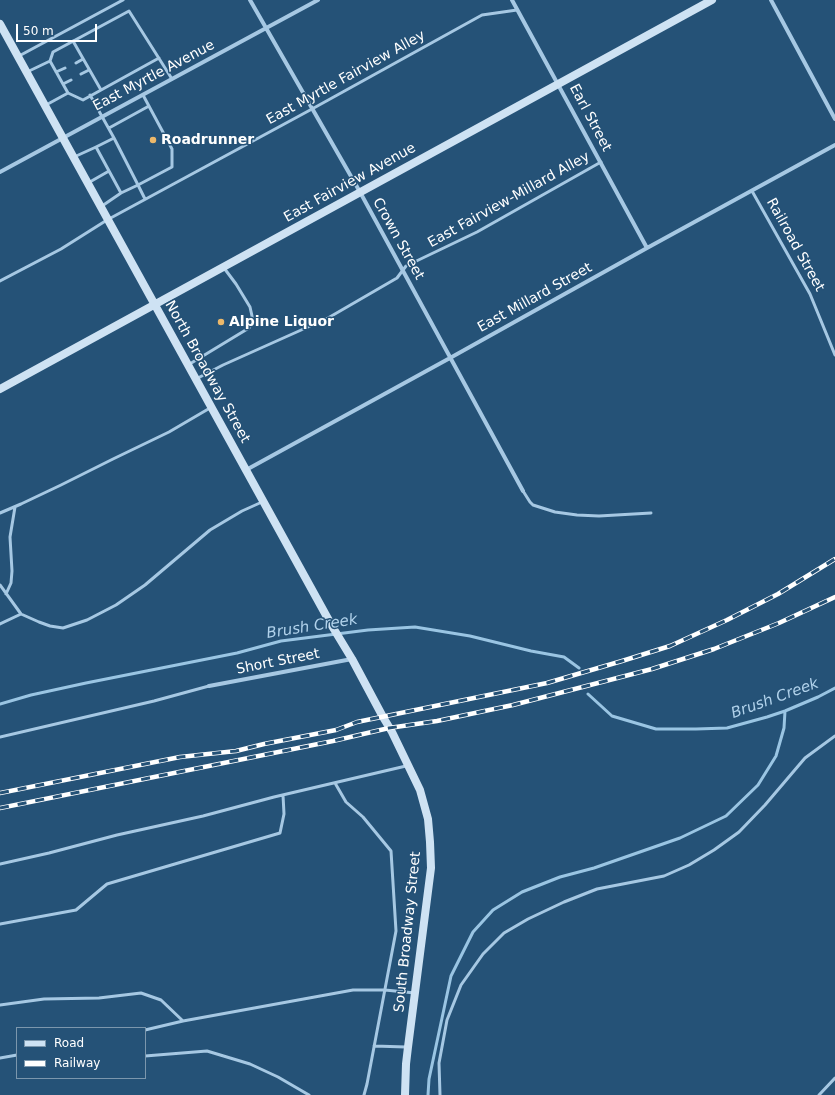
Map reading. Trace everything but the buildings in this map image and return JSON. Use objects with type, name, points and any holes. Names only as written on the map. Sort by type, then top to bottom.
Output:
[{"type":"street","name":"Crown Street","points":[[250,0],[360,192],[523,491]]},
{"type":"street","name":"East Myrtle Avenue","points":[[0,172],[318,0]]},
{"type":"street","name":"Earl Street","points":[[512,0],[647,248]]},
{"type":"street","name":"East Fairview Avenue","points":[[0,389],[712,0]]},
{"type":"street","points":[[771,0],[835,119]]},
{"type":"street","name":"North Broadway Street","points":[[0,24],[392,732]]},
{"type":"street","name":"East Millard Street","points":[[246,470],[835,145]]},
{"type":"street","name":"Short Street","points":[[209,686],[352,659]]},
{"type":"street","name":"South Broadway Street","points":[[392,732],[420,790],[428,819],[431,868],[406,1064],[405,1095]]},
{"type":"lane","points":[[18,57],[123,0]]},
{"type":"lane","name":"East Myrtle Fairview Alley","points":[[0,281],[61,249],[145,199],[482,15],[517,10]]},
{"type":"lane","points":[[27,72],[50,61],[53,52],[130,11],[172,79]]},
{"type":"lane","points":[[73,41],[101,90]]},
{"type":"lane","points":[[50,61],[68,93],[83,100],[159,58]]},
{"type":"lane","points":[[76,63],[83,59]]},
{"type":"lane","points":[[56,72],[65,68]]},
{"type":"lane","points":[[82,74],[89,70]]},
{"type":"lane","points":[[63,84],[71,80]]},
{"type":"lane","points":[[45,105],[68,93]]},
{"type":"lane","points":[[100,206],[172,167],[172,149],[143,95]]},
{"type":"lane","points":[[90,96],[109,128],[145,199]]},
{"type":"lane","points":[[109,128],[149,106]]},
{"type":"lane","points":[[73,157],[114,138]]},
{"type":"lane","points":[[96,147],[122,193]]},
{"type":"lane","name":"East Fairview-Millard Alley","points":[[196,379],[223,365],[328,318],[397,278],[406,266],[477,232],[601,162]]},
{"type":"lane","points":[[87,183],[109,171]]},
{"type":"lane","name":"Railroad Street","points":[[752,191],[810,294],[835,355]]},
{"type":"lane","points":[[188,365],[249,328],[252,323],[250,308],[236,284],[223,267]]},
{"type":"lane","points":[[0,513],[169,432],[212,407]]},
{"type":"lane","points":[[523,491],[533,505],[555,512],[584,516],[651,513]]},
{"type":"lane","points":[[0,585],[21,614],[50,626],[63,628],[87,620],[116,605],[145,585],[210,530],[242,511],[264,502]]},
{"type":"lane","points":[[6,594],[11,584],[12,571],[10,537],[15,507]]},
{"type":"lane","points":[[0,624],[21,614]]},
{"type":"lane","points":[[0,737],[154,701],[209,686]]},
{"type":"lane","points":[[440,1095],[439,1064],[447,1020],[462,985],[484,954],[504,933],[528,919],[564,902],[597,889],[664,876],[695,862],[739,832],[765,805],[805,758],[835,736]]},
{"type":"lane","points":[[0,864],[409,765]]},
{"type":"lane","points":[[335,783],[346,802],[363,817],[391,851],[396,931],[364,1095]]},
{"type":"lane","points":[[0,924],[76,910],[107,884],[280,833],[284,814],[283,795]]},
{"type":"lane","points":[[146,1030],[183,1021],[353,990],[385,990],[415,993]]},
{"type":"lane","points":[[0,1005],[44,999],[99,998],[141,993],[161,1000],[183,1021]]},
{"type":"lane","points":[[374,1046],[408,1047]]},
{"type":"lane","points":[[146,1056],[207,1051],[250,1064],[278,1077],[309,1095]]},
{"type":"lane","points":[[0,1058],[16,1055]]},
{"type":"lane","points":[[819,1095],[835,1078]]},
{"type":"waterway","name":"Brush Creek","points":[[0,704],[31,695],[86,683],[237,653],[281,641],[368,630],[415,627],[470,636],[531,651],[564,657],[579,668]]},
{"type":"waterway","name":"Brush Creek","points":[[588,694],[612,716],[656,729],[696,729],[727,728],[767,717],[818,697],[835,688]]},
{"type":"waterway","points":[[428,1095],[429,1079],[451,976],[473,932],[493,910],[522,892],[560,877],[594,868],[680,838],[726,816],[758,785],[776,756],[784,728],[785,711]]},
{"type":"railway","points":[[0,793],[180,757],[236,751],[336,730],[357,722],[547,683],[670,646],[727,620],[778,594],[835,559]]},
{"type":"railway","points":[[0,808],[333,741],[389,728],[437,721],[513,705],[652,669],[714,649],[779,623],[835,597]]},
{"type":"place","name":"Roadrunner","points":[[153,140]]},
{"type":"place","name":"Alpine Liquor","points":[[221,322]]}]
